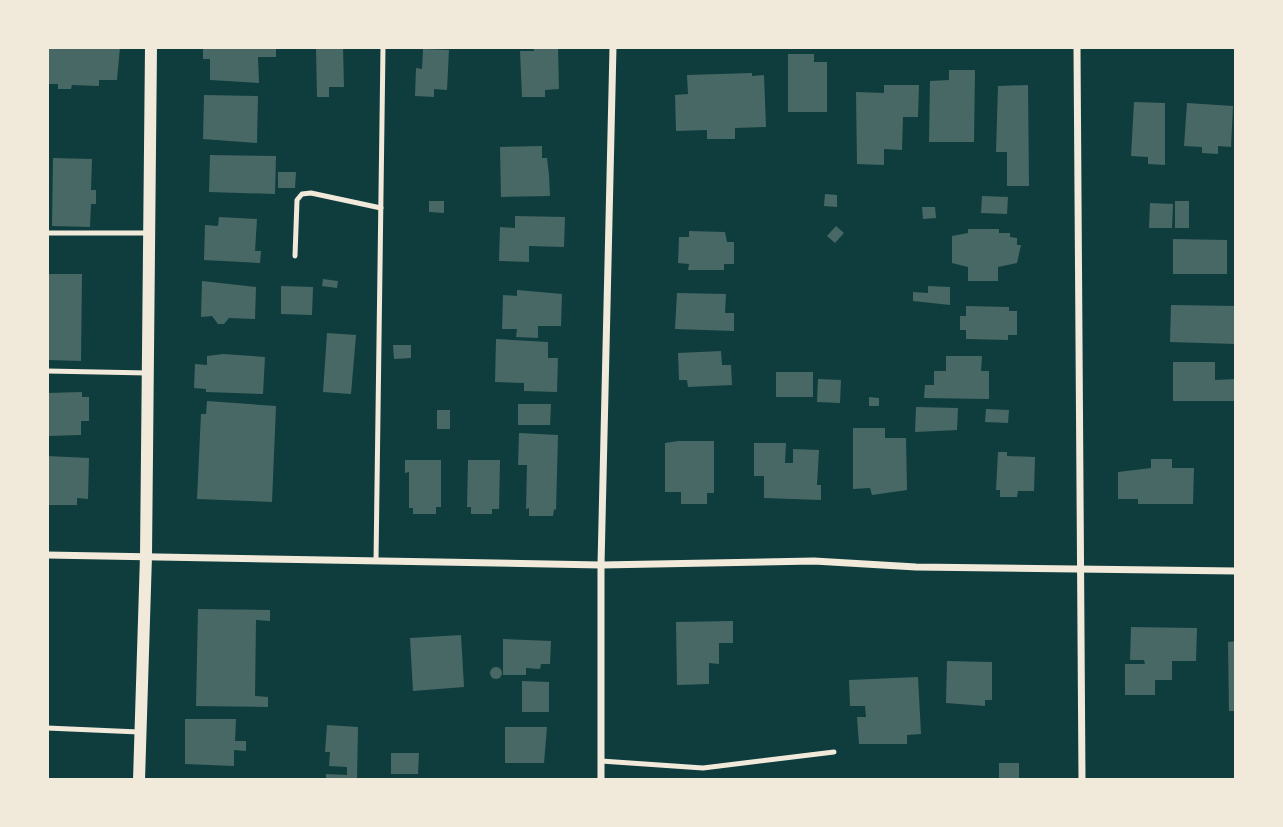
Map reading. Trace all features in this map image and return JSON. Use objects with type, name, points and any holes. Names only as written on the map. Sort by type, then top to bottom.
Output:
[{"type":"street","points":[[139,780],[146,556],[150,47]]},
{"type":"street","points":[[601,780],[601,565],[613,47]]},
{"type":"street","points":[[1077,47],[1082,780]]},
{"type":"street","points":[[47,555],[601,565],[814,561],[916,567],[1236,571]]},
{"type":"lane","points":[[376,561],[383,47]]},
{"type":"lane","points":[[295,256],[297,200],[302,194],[311,193],[381,208]]},
{"type":"lane","points":[[47,233],[149,233]]},
{"type":"lane","points":[[47,371],[148,373]]},
{"type":"lane","points":[[47,729],[140,733]]},
{"type":"lane","points":[[601,761],[703,768],[834,752]]},
{"type":"building","points":[[47,47],[120,47],[117,80],[99,80],[99,86],[72,85],[71,89],[58,89],[58,84],[47,84]]},
{"type":"building","points":[[203,47],[276,47],[276,57],[258,57],[259,83],[210,80],[210,59],[203,59]]},
{"type":"building","points":[[343,47],[344,87],[329,87],[329,97],[317,97],[316,49]]},
{"type":"building","points":[[534,47],[558,47],[559,89],[545,90],[545,97],[522,97],[520,51],[534,51]]},
{"type":"building","points":[[423,49],[449,50],[447,90],[434,89],[434,97],[415,96],[416,68],[422,69]]},
{"type":"building","points":[[788,54],[814,54],[814,62],[827,62],[827,112],[788,112]]},
{"type":"building","points":[[949,70],[975,70],[974,142],[929,142],[930,81],[949,80]]},
{"type":"building","points":[[752,73],[752,76],[764,75],[766,127],[735,128],[735,139],[707,139],[707,130],[676,131],[675,95],[688,94],[687,75]]},
{"type":"building","points":[[884,85],[919,85],[918,117],[903,117],[902,150],[884,149],[884,165],[857,164],[856,92],[884,93]]},
{"type":"building","points":[[1028,85],[1029,186],[1007,186],[1007,152],[996,152],[998,86]]},
{"type":"building","points":[[204,95],[258,96],[257,143],[203,139]]},
{"type":"building","points":[[1134,102],[1165,103],[1165,165],[1148,164],[1148,157],[1131,156]]},
{"type":"building","points":[[1187,103],[1233,106],[1231,147],[1218,146],[1218,154],[1202,153],[1202,147],[1184,146]]},
{"type":"building","points":[[542,146],[542,158],[547,158],[550,196],[501,197],[500,147]]},
{"type":"building","points":[[210,155],[276,156],[275,194],[209,192]]},
{"type":"building","points":[[53,158],[92,159],[91,190],[96,190],[96,204],[91,204],[90,227],[52,226]]},
{"type":"building","points":[[278,172],[296,172],[295,188],[278,188]]},
{"type":"building","points":[[825,194],[837,195],[837,207],[824,206]]},
{"type":"building","points":[[982,196],[1008,197],[1007,214],[981,213]]},
{"type":"building","points":[[429,201],[444,201],[444,213],[429,212]]},
{"type":"building","points":[[1175,201],[1189,201],[1189,228],[1175,228]]},
{"type":"building","points":[[1150,203],[1173,204],[1172,228],[1149,228]]},
{"type":"building","points":[[922,207],[935,207],[936,218],[923,219]]},
{"type":"building","points":[[515,216],[565,217],[564,247],[529,246],[529,262],[499,261],[500,227],[515,228]]},
{"type":"building","points":[[219,217],[257,219],[255,251],[261,251],[260,263],[204,260],[205,225],[218,226]]},
{"type":"building","points":[[836,226],[844,233],[835,243],[827,236]]},
{"type":"building","points":[[968,229],[999,229],[999,233],[1010,233],[1010,237],[1017,238],[1017,245],[1021,245],[1017,263],[998,267],[998,281],[968,281],[968,267],[952,263],[952,236],[968,233]]},
{"type":"building","points":[[689,231],[725,232],[727,242],[734,242],[734,264],[724,264],[724,270],[688,270],[689,264],[678,263],[679,237],[689,237]]},
{"type":"building","points":[[1173,239],[1227,240],[1227,274],[1173,274]]},
{"type":"building","points":[[47,274],[82,274],[81,361],[47,360]]},
{"type":"building","points":[[323,279],[338,281],[337,288],[322,286]]},
{"type":"building","points":[[202,281],[256,287],[255,319],[229,318],[224,324],[218,324],[212,316],[201,317]]},
{"type":"building","points":[[281,286],[313,287],[312,315],[281,314]]},
{"type":"building","points":[[928,286],[950,287],[950,305],[913,301],[913,292],[928,293]]},
{"type":"building","points":[[517,290],[562,294],[561,326],[538,326],[538,338],[516,337],[517,329],[502,329],[503,295],[517,296]]},
{"type":"building","points":[[677,293],[726,294],[725,313],[734,313],[734,331],[675,329]]},
{"type":"building","points":[[1171,305],[1236,306],[1236,344],[1170,342]]},
{"type":"building","points":[[966,306],[1009,307],[1009,311],[1017,311],[1017,335],[1008,335],[1008,340],[966,339],[966,330],[960,330],[960,316],[966,316]]},
{"type":"building","points":[[327,333],[356,335],[351,394],[323,392]]},
{"type":"building","points":[[496,339],[548,342],[548,358],[558,358],[557,392],[524,391],[524,383],[495,382]]},
{"type":"building","points":[[393,345],[411,345],[411,358],[394,359]]},
{"type":"building","points":[[721,351],[722,365],[731,365],[732,385],[688,387],[687,380],[679,380],[678,353]]},
{"type":"building","points":[[223,354],[265,357],[263,394],[206,392],[206,389],[194,388],[195,364],[207,365],[207,356]]},
{"type":"building","points":[[946,356],[982,356],[981,371],[989,371],[989,399],[924,398],[925,385],[934,385],[934,371],[946,371]]},
{"type":"building","points":[[1173,362],[1215,362],[1215,380],[1236,379],[1236,401],[1173,401]]},
{"type":"building","points":[[776,372],[813,372],[813,397],[776,397]]},
{"type":"building","points":[[818,379],[841,380],[840,403],[817,402]]},
{"type":"building","points":[[82,392],[82,397],[89,397],[89,421],[81,421],[81,435],[47,436],[47,393]]},
{"type":"building","points":[[869,397],[879,398],[879,406],[869,406]]},
{"type":"building","points":[[207,401],[276,406],[272,502],[197,499],[201,414],[206,414]]},
{"type":"building","points":[[518,404],[551,404],[550,425],[518,425]]},
{"type":"building","points":[[916,407],[958,408],[957,430],[915,432]]},
{"type":"building","points":[[986,409],[1009,410],[1008,423],[985,422]]},
{"type":"building","points":[[437,410],[450,410],[450,429],[437,429]]},
{"type":"building","points":[[853,428],[885,428],[885,438],[906,438],[907,490],[872,495],[870,488],[853,489]]},
{"type":"building","points":[[519,433],[558,435],[556,510],[554,509],[553,516],[529,516],[529,508],[526,509],[527,465],[518,465]]},
{"type":"building","points":[[714,441],[714,493],[707,493],[707,504],[681,504],[681,492],[665,492],[665,443]]},
{"type":"building","points":[[754,443],[786,443],[785,463],[793,463],[793,449],[819,450],[817,485],[821,485],[821,500],[764,498],[764,476],[754,476]]},
{"type":"building","points":[[998,452],[1007,452],[1007,456],[1035,457],[1034,491],[1018,491],[1017,497],[1000,497],[1000,490],[996,490]]},
{"type":"building","points":[[47,456],[89,458],[88,499],[77,498],[77,505],[47,505]]},
{"type":"building","points":[[1151,459],[1172,459],[1172,468],[1194,468],[1193,504],[1138,504],[1138,499],[1118,499],[1118,472],[1151,468]]},
{"type":"building","points":[[405,460],[441,460],[441,507],[436,507],[436,514],[413,514],[413,508],[409,508],[409,472],[405,473]]},
{"type":"building","points":[[468,460],[500,460],[499,509],[492,509],[492,514],[471,514],[471,507],[467,507]]},
{"type":"building","points":[[198,609],[270,610],[270,621],[256,620],[255,696],[268,697],[268,707],[196,706]]},
{"type":"building","points":[[733,621],[733,643],[719,643],[719,664],[709,663],[709,684],[677,685],[676,622]]},
{"type":"building","points":[[1131,627],[1197,628],[1196,661],[1172,661],[1172,680],[1155,680],[1155,695],[1125,695],[1125,664],[1145,664],[1144,660],[1130,660]]},
{"type":"building","points":[[461,635],[464,687],[413,691],[410,638]]},
{"type":"building","points":[[503,639],[551,641],[550,664],[541,664],[540,669],[526,668],[526,675],[503,675]]},
{"type":"building","points":[[1236,641],[1236,711],[1229,711],[1228,642]]},
{"type":"building","points":[[947,661],[992,662],[992,700],[985,700],[985,706],[946,703]]},
{"type":"building","points":[[496,667],[502,673],[496,679],[490,673]]},
{"type":"building","points":[[918,677],[921,734],[907,735],[907,744],[859,744],[857,717],[866,717],[865,706],[850,706],[849,680]]},
{"type":"building","points":[[522,681],[549,682],[549,712],[522,712]]},
{"type":"building","points":[[185,719],[236,719],[235,741],[246,741],[246,751],[234,750],[234,766],[185,764]]},
{"type":"building","points":[[327,725],[358,727],[357,780],[326,780],[326,774],[347,775],[347,767],[329,766],[330,752],[325,752]]},
{"type":"building","points":[[505,727],[547,727],[544,763],[505,763]]},
{"type":"building","points":[[391,753],[419,753],[418,774],[391,774]]},
{"type":"building","points":[[999,763],[1019,763],[1019,778],[999,778]]}]
